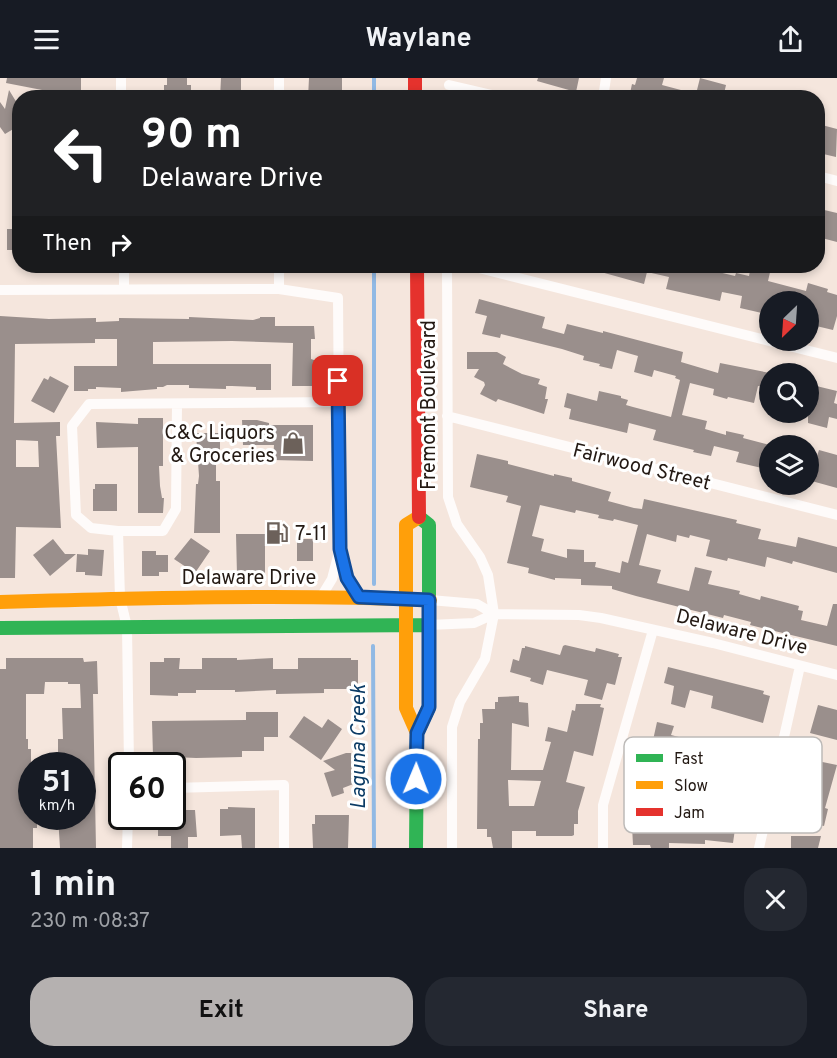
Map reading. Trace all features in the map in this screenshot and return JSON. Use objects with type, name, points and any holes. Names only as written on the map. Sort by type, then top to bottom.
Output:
[{"type":"street","points":[[449,82],[477,90]]},
{"type":"street","points":[[124,273],[124,289]]},
{"type":"street","points":[[279,273],[279,289]]},
{"type":"street","name":"Fremont Boulevard","points":[[417,273],[419,517]]},
{"type":"street","name":"Fremont Boulevard","points":[[447,273],[448,497],[457,524],[480,557],[488,575],[494,614],[485,659],[460,702],[452,727],[452,848]]},
{"type":"street","points":[[499,273],[837,358]]},
{"type":"street","points":[[0,290],[279,289],[338,298],[340,549],[347,578],[359,597]]},
{"type":"street","points":[[177,404],[176,509],[163,531],[118,531],[92,528],[76,515],[72,426],[89,404],[338,402]]},
{"type":"street","name":"Fairwood Street","points":[[447,416],[837,515]]},
{"type":"street","name":"Fremont Boulevard","points":[[416,848],[417,733],[406,708],[405,599],[406,525],[419,517]]},
{"type":"street","name":"Fremont Boulevard","points":[[417,733],[429,707],[429,525],[419,517]]},
{"type":"street","points":[[118,531],[120,598],[127,627],[129,752]]},
{"type":"street","points":[[321,597],[334,573],[340,549]]},
{"type":"street","name":"Delaware Drive","points":[[0,602],[219,596],[359,597],[477,604],[494,614]]},
{"type":"street","name":"Delaware Drive","points":[[0,628],[405,626],[474,623],[494,614],[579,615],[653,630],[837,675]]},
{"type":"street","points":[[603,848],[603,806],[653,630]]},
{"type":"street","points":[[784,737],[800,666]]},
{"type":"street","points":[[186,788],[284,785],[284,848]]},
{"type":"street","points":[[128,830],[128,848]]},
{"type":"street","points":[[759,848],[762,833]]},
{"type":"building","points":[[7,78],[81,78],[81,90],[42,90],[6,83]]},
{"type":"building","points":[[167,78],[187,78],[187,85],[191,85],[191,90],[164,90],[164,85],[167,85]]},
{"type":"building","points":[[221,78],[241,78],[241,90],[220,90]]},
{"type":"building","points":[[309,78],[342,78],[342,90],[308,90]]},
{"type":"building","points":[[538,78],[579,78],[576,90],[537,81]]},
{"type":"building","points":[[637,78],[664,78],[662,85],[681,90],[631,90],[632,84],[635,85]]},
{"type":"building","points":[[700,78],[726,85],[725,90],[697,90]]},
{"type":"building","points":[[9,90],[12,95],[12,130],[5,134],[0,127],[0,102],[5,109]]},
{"type":"building","points":[[825,126],[837,129],[836,157],[825,154]]},
{"type":"building","points":[[825,210],[837,213],[837,242],[825,239]]},
{"type":"building","points":[[7,229],[12,229],[12,250],[7,250]]},
{"type":"building","points":[[604,273],[647,273],[644,284]]},
{"type":"building","points":[[651,273],[722,273],[735,276],[736,273],[749,276],[750,273],[770,273],[768,281],[806,291],[759,291],[759,312],[740,308],[742,296],[722,292],[720,301],[666,289],[669,277]]},
{"type":"building","points":[[808,283],[828,289],[827,292],[837,295],[837,316],[833,330],[819,327],[819,291],[806,291]]},
{"type":"building","points":[[479,299],[545,317],[542,328],[564,334],[567,324],[683,352],[681,362],[718,373],[720,363],[759,371],[759,386],[754,403],[713,395],[714,389],[690,383],[682,415],[707,421],[705,429],[726,435],[726,431],[744,435],[743,438],[759,442],[759,467],[736,462],[739,452],[714,446],[711,456],[653,440],[656,430],[629,423],[627,433],[569,419],[571,409],[564,407],[567,393],[597,401],[599,391],[621,396],[628,400],[626,405],[671,417],[680,380],[675,378],[676,376],[654,370],[652,377],[634,372],[638,356],[617,350],[612,369],[583,360],[584,356],[562,349],[501,334],[500,338],[482,334],[487,316],[475,313]]},
{"type":"building","points":[[0,316],[49,319],[96,318],[96,322],[119,321],[119,318],[189,319],[189,317],[253,320],[260,317],[275,317],[275,326],[314,326],[315,339],[311,339],[311,359],[316,365],[317,386],[292,386],[293,343],[153,342],[153,364],[271,364],[271,390],[256,390],[256,387],[226,386],[226,389],[167,385],[157,387],[157,389],[121,392],[121,388],[96,387],[88,391],[74,391],[74,366],[117,366],[117,339],[95,339],[95,343],[15,344],[14,423],[60,422],[60,436],[56,436],[61,528],[16,527],[15,578],[0,578]],"holes":[[[16,440],[38,441],[39,467],[16,467]]]},
{"type":"building","points":[[467,352],[497,352],[506,357],[503,364],[522,374],[540,379],[538,384],[547,387],[545,399],[548,399],[544,414],[498,399],[496,402],[480,394],[485,385],[484,382],[474,377],[479,369],[467,369]]},
{"type":"building","points":[[50,376],[69,386],[54,413],[31,401],[44,378],[48,380]]},
{"type":"building","points":[[819,387],[837,391],[834,403],[837,404],[837,419],[829,417],[827,428],[808,423],[819,423]]},
{"type":"building","points":[[138,418],[163,418],[163,466],[159,466],[160,486],[162,498],[164,498],[163,513],[138,513],[138,447],[97,448],[96,422],[138,424]]},
{"type":"building","name":"C&C Liquors & Groceries","points":[[242,420],[257,420],[269,423],[269,425],[313,425],[313,461],[273,460],[274,445],[243,445]]},
{"type":"building","points":[[196,433],[220,433],[220,460],[216,460],[216,481],[220,481],[220,533],[194,533],[196,484],[198,484],[199,476]]},
{"type":"building","points":[[819,450],[837,455],[837,488],[819,483]]},
{"type":"building","points":[[477,454],[554,476],[554,474],[572,478],[572,481],[611,492],[608,501],[634,508],[642,509],[644,499],[737,520],[736,523],[761,529],[758,539],[796,547],[798,537],[837,547],[837,573],[793,561],[792,564],[767,557],[765,567],[728,558],[727,561],[706,556],[710,540],[690,535],[689,538],[677,535],[676,542],[647,534],[639,565],[661,570],[657,583],[689,591],[695,567],[712,571],[708,584],[740,591],[739,594],[760,600],[761,596],[799,606],[798,610],[803,611],[801,620],[827,626],[833,604],[837,604],[837,646],[750,625],[751,622],[724,615],[723,618],[636,596],[612,589],[612,586],[581,585],[581,579],[555,578],[555,580],[528,573],[529,568],[507,563],[521,506],[506,502],[508,496],[470,487]],"holes":[[[540,505],[575,513],[576,510],[599,515],[598,518],[638,525],[628,563],[622,561],[620,573],[595,567],[596,562],[584,562],[584,550],[567,549],[567,558],[541,551],[544,539],[532,536]]]},
{"type":"building","points":[[95,484],[117,484],[117,511],[93,511]]},
{"type":"building","points":[[236,534],[265,534],[265,575],[237,575]]},
{"type":"building","points":[[191,538],[210,551],[195,573],[174,559]]},
{"type":"building","points":[[53,539],[65,554],[76,554],[50,576],[33,555]]},
{"type":"building","points":[[297,539],[313,539],[313,561],[297,561]]},
{"type":"building","points":[[88,549],[104,550],[102,576],[76,572],[77,554],[88,555]]},
{"type":"building","points":[[142,551],[156,551],[156,555],[168,555],[168,572],[159,572],[159,576],[142,576]]},
{"type":"building","points":[[565,645],[595,652],[596,648],[619,654],[618,657],[622,657],[615,685],[607,683],[602,700],[584,695],[588,680],[547,670],[543,685],[530,681],[531,678],[510,672],[513,659],[519,661],[522,648],[525,646],[560,655]]},
{"type":"building","points":[[6,658],[83,658],[84,662],[97,661],[98,694],[93,694],[94,752],[58,752],[58,739],[63,739],[62,708],[81,708],[80,684],[45,682],[44,694],[26,694],[26,739],[28,739],[28,749],[31,749],[31,752],[18,752],[18,830],[33,830],[33,848],[0,848],[0,669],[6,669]]},
{"type":"building","points":[[164,658],[180,658],[179,669],[202,669],[202,658],[237,658],[237,660],[273,658],[273,669],[298,669],[298,658],[351,658],[351,660],[358,660],[358,689],[324,689],[324,693],[276,694],[276,690],[235,692],[235,690],[196,690],[196,693],[178,693],[178,696],[150,695],[150,662],[164,662]]},
{"type":"building","points":[[668,667],[764,691],[763,694],[770,696],[763,723],[711,708],[713,696],[690,690],[685,708],[671,704],[674,686],[664,683]]},
{"type":"building","points":[[519,696],[519,702],[528,703],[529,727],[512,723],[511,770],[543,770],[551,742],[545,741],[548,727],[567,732],[572,710],[575,711],[576,704],[601,704],[600,707],[604,708],[593,756],[574,751],[566,782],[585,787],[578,811],[578,824],[574,824],[574,835],[536,836],[536,831],[512,831],[512,848],[493,848],[491,837],[487,837],[487,829],[477,829],[478,739],[480,739],[480,723],[483,723],[482,709],[495,709],[498,697]],"holes":[[[508,780],[541,781],[534,806],[509,806]]]},
{"type":"building","points":[[818,705],[837,710],[837,740],[810,733]]},
{"type":"building","points":[[246,712],[278,712],[278,737],[264,737],[264,751],[242,751],[242,757],[186,758],[186,752],[153,752],[152,721],[246,720]]},
{"type":"building","points":[[304,716],[322,728],[328,719],[342,729],[321,760],[289,737]]},
{"type":"building","points":[[657,722],[674,726],[671,735],[679,737],[654,737]]},
{"type":"building","points":[[351,753],[356,766],[352,768],[356,783],[343,788],[344,793],[332,797],[324,773],[335,770],[323,761]]},
{"type":"building","points":[[822,762],[837,765],[825,808],[828,809],[824,826],[822,826]]},
{"type":"building","points":[[228,807],[255,808],[255,848],[242,848],[241,835],[220,836],[220,809],[228,809]]},
{"type":"building","points":[[186,810],[195,810],[197,837],[188,837],[188,848],[171,848],[171,836],[158,836],[158,830],[186,830]]},
{"type":"building","points":[[315,815],[349,815],[348,848],[313,848],[312,824],[315,824]]},
{"type":"building","points":[[59,830],[96,830],[96,848],[60,848]]},
{"type":"building","points":[[632,833],[734,833],[733,843],[705,840],[705,844],[669,843],[669,848],[633,845]]},
{"type":"building","points":[[791,836],[821,836],[818,848],[791,848]]},
{"type":"waterway","name":"Laguna Creek","points":[[374,78],[374,90]]},
{"type":"waterway","name":"Laguna Creek","points":[[374,273],[374,584]]},
{"type":"waterway","name":"Laguna Creek","points":[[373,646],[374,848]]},
{"type":"traffic: fast","points":[[416,848],[417,733],[429,707],[429,525],[419,517]]},
{"type":"traffic: fast","points":[[0,628],[429,625]]},
{"type":"traffic: slow","points":[[417,733],[406,708],[406,525],[419,517]]},
{"type":"traffic: slow","points":[[0,602],[269,597],[430,600]]},
{"type":"traffic: jam","points":[[415,78],[415,90]]},
{"type":"traffic: jam","points":[[417,273],[419,517]]},
{"type":"place","name":"C&C Liquors & Groceries","points":[[293,443]]},
{"type":"place","name":"7-11","points":[[277,533]]},
{"type":"route","points":[[338,381],[340,549],[347,578],[359,597],[429,600],[429,707],[417,733],[416,779]]}]
